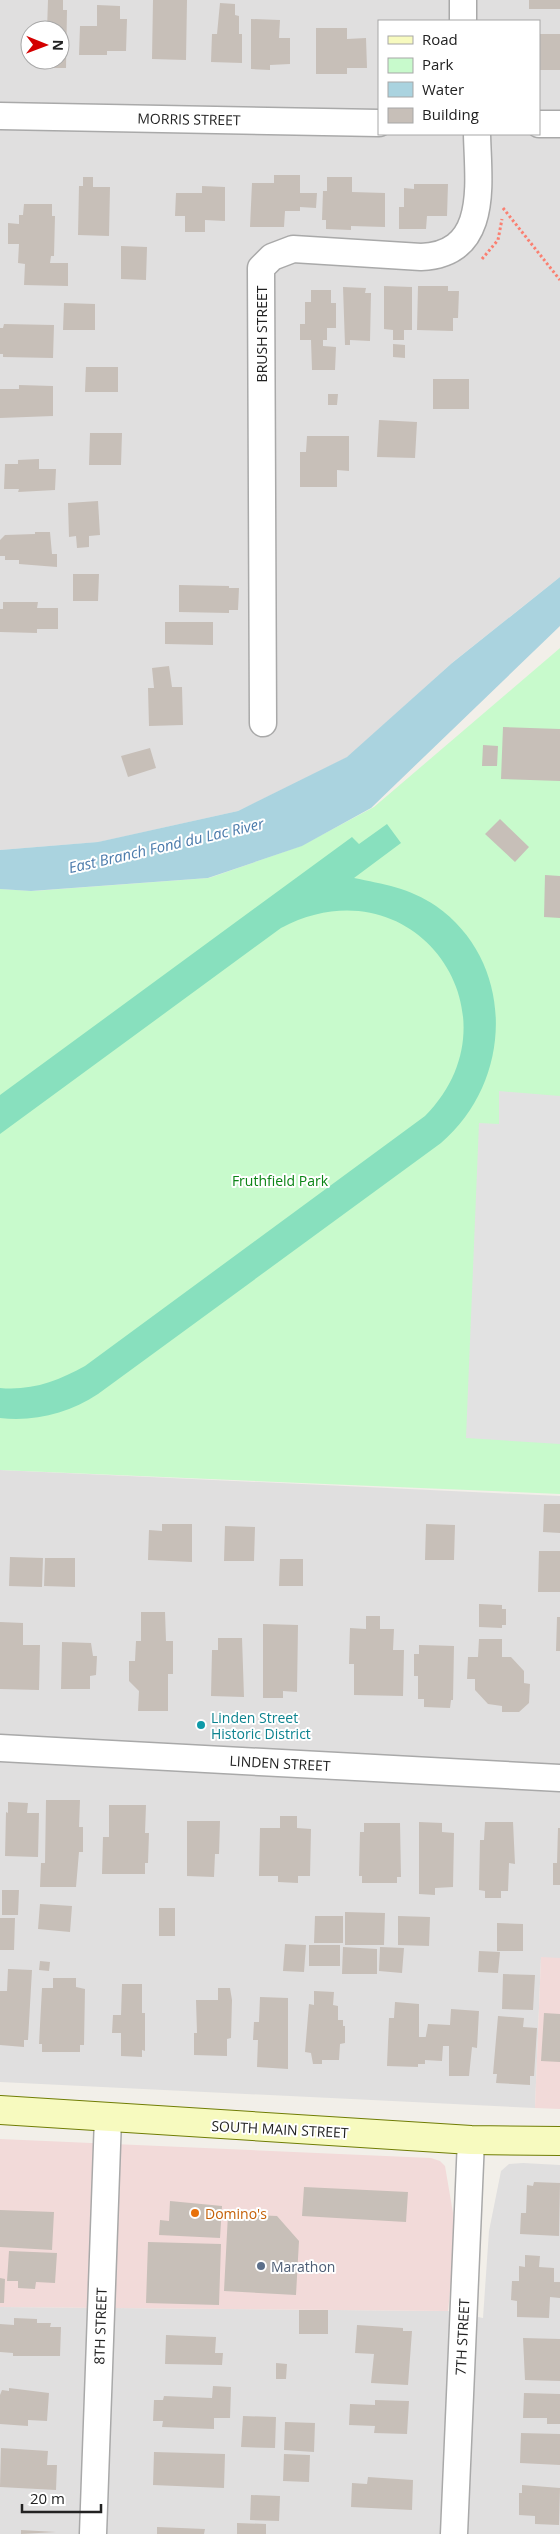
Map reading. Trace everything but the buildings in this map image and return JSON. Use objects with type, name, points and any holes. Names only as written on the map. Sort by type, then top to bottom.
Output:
[{"type":"main road","name":"SOUTH MAIN STREET","points":[[0,2110],[471,2140],[560,2141]]},
{"type":"street","points":[[463,0],[463,20]]},
{"type":"street","name":"MORRIS STREET","points":[[0,116],[378,122]]},
{"type":"street","points":[[540,124],[560,124]]},
{"type":"street","name":"BRUSH STREET","points":[[263,723],[261,268],[272,257],[293,249],[438,256],[454,248],[470,228],[476,212],[477,135]]},
{"type":"street","name":"LINDEN STREET","points":[[0,1748],[560,1778]]},
{"type":"street","name":"8TH STREET","points":[[93,2534],[108,2118]]},
{"type":"street","name":"7TH STREET","points":[[454,2534],[471,2140]]},
{"type":"path","points":[[502,208],[560,280]]},
{"type":"shaded area","points":[[0,0],[560,0],[560,577],[453,662],[348,757],[238,811],[99,842],[0,850]]},
{"type":"shaded area","points":[[499,1091],[560,1096],[560,1444],[466,1438],[479,1123],[499,1124]]},
{"type":"shaded area","points":[[0,1470],[560,1496],[560,1958],[541,1958],[535,2108],[0,2082]]},
{"type":"shaded area","points":[[541,1957],[560,1958],[560,2109],[535,2108]]},
{"type":"shaded area","points":[[0,2139],[431,2158],[440,2161],[445,2166],[453,2213],[454,2254],[448,2311],[0,2307]]},
{"type":"shaded area","points":[[509,2164],[560,2165],[560,2534],[0,2534],[0,2307],[448,2311],[483,2318],[489,2231],[501,2171]]},
{"type":"green space","name":"Fruthfield Park","points":[[560,648],[560,1494],[0,1470],[0,889],[33,891],[209,878],[301,846],[374,807]]},
{"type":"green space","points":[[387,824],[401,843],[354,878],[406,891],[436,906],[462,930],[481,958],[492,989],[496,1022],[493,1056],[482,1088],[465,1117],[441,1143],[98,1394],[87,1401],[51,1415],[26,1419],[0,1418],[0,1388],[23,1388],[44,1384],[85,1366],[425,1116],[453,1076],[463,1034],[458,994],[440,958],[411,930],[374,914],[329,912],[281,928],[0,1134],[0,1095],[352,837],[359,844]]},
{"type":"water","name":"East Branch Fond du Lac River","points":[[560,577],[560,626],[371,808],[302,846],[208,878],[31,891],[0,889],[0,850],[98,842],[238,811],[347,757],[452,663]]},
{"type":"place","name":"Linden Street Historic District","points":[[201,1725]]},
{"type":"place","name":"Domino's","points":[[195,2213]]},
{"type":"place","name":"Marathon","points":[[261,2266]]}]
